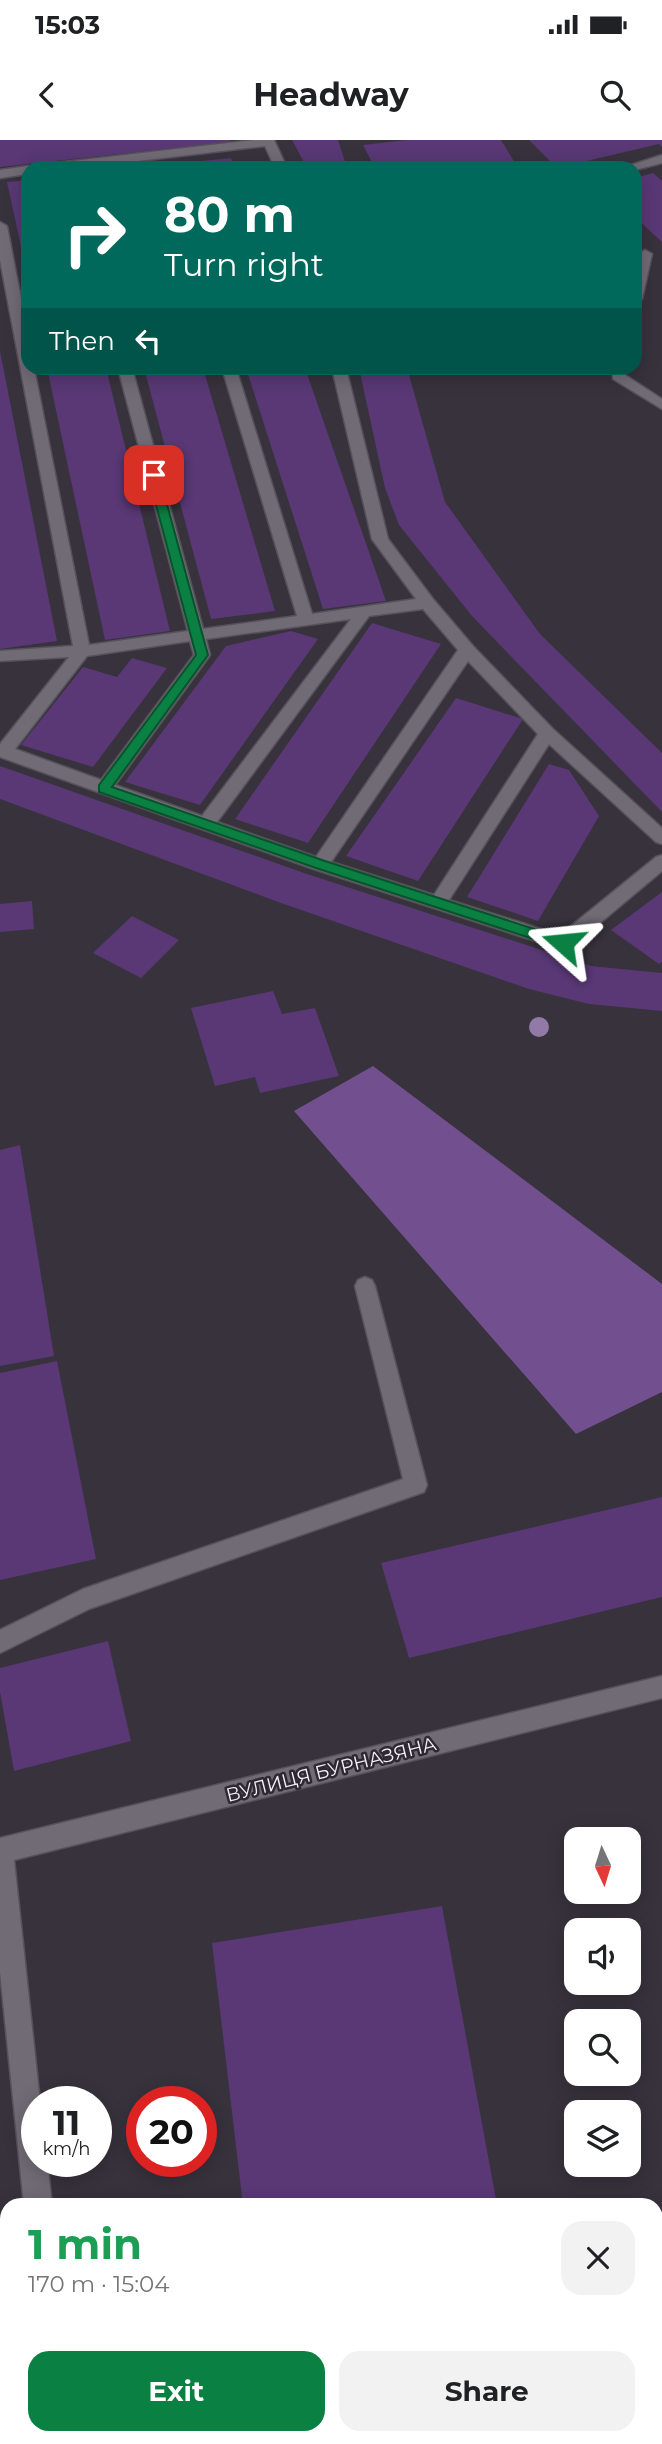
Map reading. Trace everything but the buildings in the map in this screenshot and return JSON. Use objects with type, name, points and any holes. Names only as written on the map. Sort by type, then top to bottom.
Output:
[{"type":"street","points":[[114,161],[269,142],[278,161]]},
{"type":"street","points":[[163,154],[165,161]]},
{"type":"street","points":[[642,164],[662,159]]},
{"type":"street","points":[[0,174],[21,171]]},
{"type":"street","points":[[0,226],[21,335]]},
{"type":"street","points":[[642,250],[662,261]]},
{"type":"street","points":[[29,375],[82,651],[1,751],[320,865],[563,943],[662,861]]},
{"type":"street","points":[[104,789],[202,655],[127,375]]},
{"type":"street","points":[[231,375],[306,618]]},
{"type":"street","points":[[341,375],[380,539],[427,603],[467,650],[547,733],[662,838]]},
{"type":"street","points":[[618,375],[662,405]]},
{"type":"street","points":[[0,656],[82,651],[427,603]]},
{"type":"street","points":[[206,824],[365,612]]},
{"type":"street","points":[[320,865],[467,650]]},
{"type":"street","points":[[438,903],[547,733]]},
{"type":"street","points":[[0,1642],[83,1600],[416,1485],[365,1286]]},
{"type":"street","name":"ВУЛИЦЯ БУРНАЗЯНА","points":[[0,1851],[662,1688]]},
{"type":"street","points":[[0,1851],[37,2198]]},
{"type":"shaded area","points":[[373,1066],[662,1284],[662,1392],[576,1434],[294,1111]]},
{"type":"route","points":[[154,475],[202,655],[104,789],[320,865],[563,943]]}]
